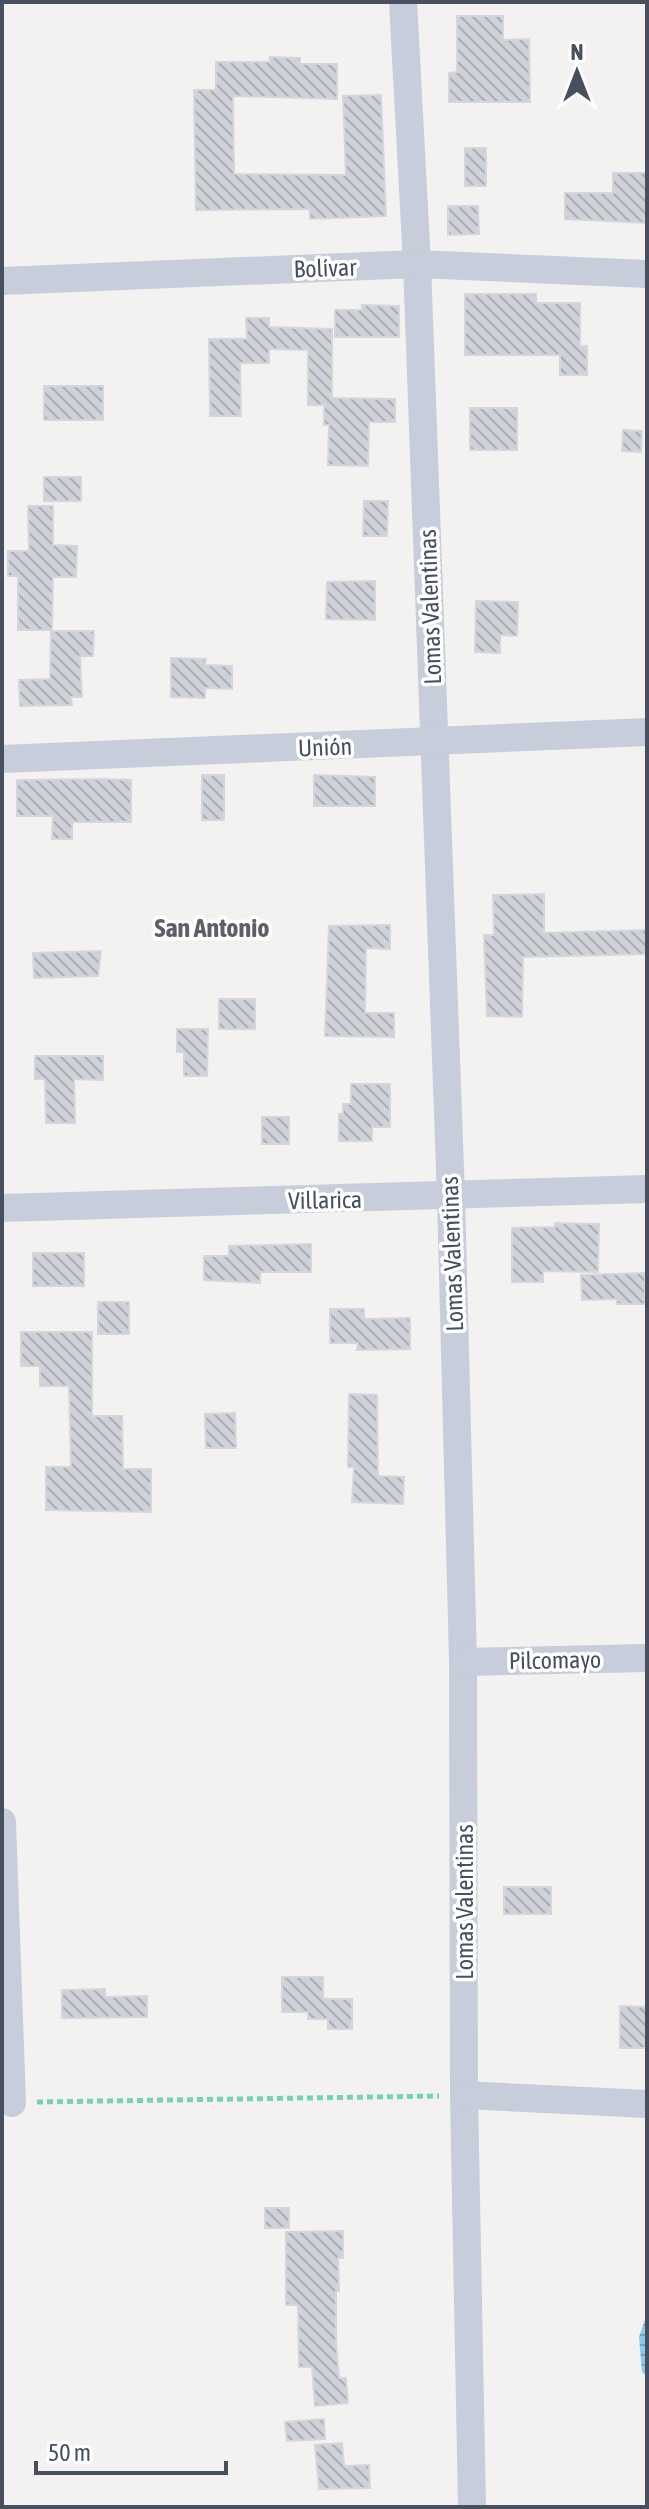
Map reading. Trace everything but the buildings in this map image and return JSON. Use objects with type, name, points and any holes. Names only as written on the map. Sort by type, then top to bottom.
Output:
[{"type":"street","name":"Lomas Valentinas","points":[[403,2],[417,264],[451,1196],[463,1662],[464,2095],[472,2507]]},
{"type":"street","name":"Bolívar","points":[[2,281],[417,264],[647,274]]},
{"type":"street","name":"Unión","points":[[2,759],[647,732]]},
{"type":"street","name":"Villarica","points":[[2,1208],[647,1189]]},
{"type":"street","name":"Pilcomayo","points":[[463,1662],[647,1658]]},
{"type":"street","points":[[2,1822],[12,2103]]},
{"type":"street","points":[[464,2095],[647,2104]]},
{"type":"path","points":[[12,2103],[464,2095]]},
{"type":"water","points":[[647,2314],[647,2376],[642,2372],[639,2337]]},
{"type":"district","name":"San Antonio","points":[[212,928]]}]
